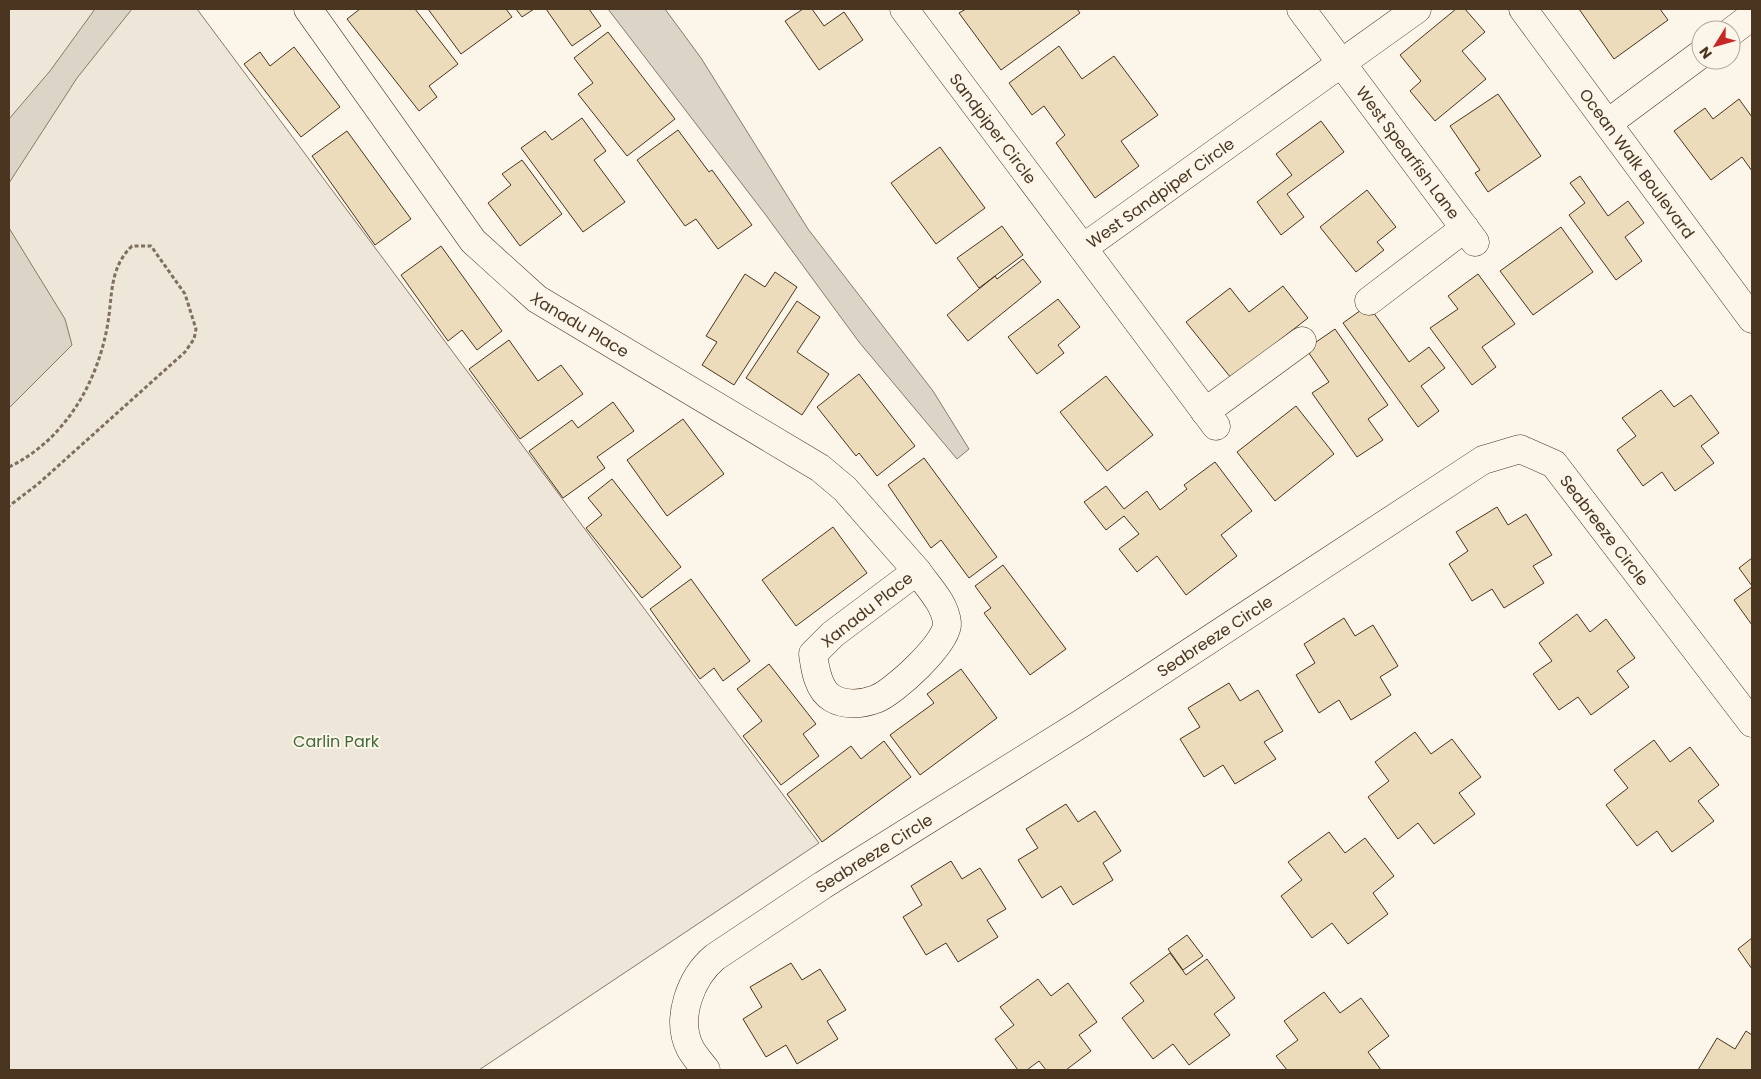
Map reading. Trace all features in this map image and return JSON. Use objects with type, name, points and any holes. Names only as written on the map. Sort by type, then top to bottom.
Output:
[{"type":"street","name":"Xanadu Place","points":[[308,9],[473,241],[537,300],[621,348],[820,468],[845,490],[917,571],[943,607],[947,626],[938,646],[912,672],[878,699],[852,705],[831,698],[817,679],[813,654],[833,634],[917,571]]},
{"type":"street","name":"Sandpiper Circle","points":[[904,9],[1083,248]]},
{"type":"street","name":"West Spearfish Lane","points":[[1301,9],[1470,235],[1368,301]]},
{"type":"street","name":"West Sandpiper Circle","points":[[1302,341],[1210,419],[1083,248],[1417,9]]},
{"type":"street","name":"Ocean Walk Boulevard","points":[[1523,9],[1752,319]]},
{"type":"street","points":[[1741,24],[1752,16]]},
{"type":"street","points":[[1608,123],[1691,61]]},
{"type":"street","name":"Seabreeze Circle","points":[[706,1070],[690,1048],[684,1022],[692,988],[704,966],[715,957],[823,885],[1082,723],[1483,460],[1520,449],[1554,464],[1752,723]]},
{"type":"path","points":[[9,467],[52,439],[73,413],[96,364],[107,329],[113,280],[121,256],[132,246],[151,246],[185,294],[196,329],[194,339],[185,352],[38,484],[9,506]]},
{"type":"green space","name":"Carlin Park","points":[[9,9],[197,9],[819,843],[479,1070],[9,1070]]},
{"type":"shaded area","points":[[95,9],[132,9],[77,78],[9,183],[9,119],[50,71]]},
{"type":"shaded area","points":[[608,9],[665,9],[701,58],[808,229],[933,391],[969,449],[957,459],[859,342],[765,214]]},
{"type":"shaded area","points":[[9,228],[65,319],[72,345],[9,408]]},
{"type":"building","points":[[360,9],[415,9],[458,64],[429,86],[437,97],[419,111],[347,19]]},
{"type":"building","points":[[428,9],[506,9],[512,17],[461,54]]},
{"type":"building","points":[[516,9],[534,9],[522,17]]},
{"type":"building","points":[[546,9],[589,9],[601,26],[572,46]]},
{"type":"building","points":[[803,9],[812,9],[824,26],[844,12],[863,40],[819,70],[785,21]]},
{"type":"building","points":[[966,9],[1077,9],[1080,13],[1001,70],[959,13]]},
{"type":"building","points":[[1456,9],[1465,9],[1485,32],[1462,51],[1486,79],[1435,121],[1410,91],[1421,81],[1400,55]]},
{"type":"building","points":[[1579,9],[1660,9],[1668,20],[1614,59]]},
{"type":"building","points":[[608,32],[675,119],[627,156],[578,94],[593,83],[574,58]]},
{"type":"building","points":[[1059,46],[1082,79],[1114,56],[1158,115],[1121,141],[1139,166],[1095,198],[1056,143],[1065,135],[1044,106],[1032,115],[1009,83]]},
{"type":"building","points":[[294,47],[340,107],[301,137],[244,64],[260,52],[270,66]]},
{"type":"building","points":[[1498,94],[1541,156],[1488,192],[1475,173],[1480,170],[1450,126]]},
{"type":"building","points":[[1739,99],[1752,117],[1752,171],[1742,157],[1711,180],[1674,131],[1705,108],[1713,119]]},
{"type":"building","points":[[582,118],[606,151],[594,160],[625,202],[583,232],[521,148],[545,131],[552,140]]},
{"type":"building","points":[[1321,121],[1344,152],[1287,194],[1304,217],[1281,235],[1257,202],[1292,175],[1276,154]]},
{"type":"building","points":[[678,130],[709,172],[712,170],[752,225],[718,249],[696,219],[685,226],[637,160]]},
{"type":"building","points":[[347,131],[411,219],[375,245],[312,156]]},
{"type":"building","points":[[940,147],[985,208],[936,244],[891,183]]},
{"type":"building","points":[[522,160],[562,214],[520,246],[488,203],[511,185],[502,174]]},
{"type":"building","points":[[1580,176],[1608,216],[1628,201],[1644,223],[1625,237],[1642,261],[1616,280],[1569,215],[1585,203],[1570,183]]},
{"type":"building","points":[[1367,190],[1396,227],[1377,242],[1384,250],[1356,272],[1320,227]]},
{"type":"building","points":[[1002,226],[1023,255],[979,288],[957,258]]},
{"type":"building","points":[[1561,227],[1593,272],[1533,315],[1500,271]]},
{"type":"building","points":[[441,246],[502,331],[477,350],[462,330],[448,341],[401,275]]},
{"type":"building","points":[[1023,259],[1041,282],[968,341],[947,315],[995,276],[997,279]]},
{"type":"building","points":[[775,272],[797,287],[734,385],[702,365],[717,342],[706,336],[745,274],[765,287]]},
{"type":"building","points":[[1478,274],[1515,324],[1482,347],[1496,367],[1472,385],[1430,328],[1458,309],[1448,296]]},
{"type":"building","points":[[1283,286],[1308,318],[1231,378],[1186,322],[1230,288],[1249,312]]},
{"type":"building","points":[[1058,299],[1080,327],[1058,345],[1064,353],[1037,374],[1008,337]]},
{"type":"building","points":[[797,301],[820,317],[797,352],[829,374],[802,415],[746,378]]},
{"type":"building","points":[[1368,305],[1409,362],[1429,347],[1445,368],[1421,386],[1439,411],[1418,427],[1343,323]]},
{"type":"building","points":[[1335,329],[1388,405],[1368,419],[1383,440],[1357,457],[1312,393],[1329,382],[1306,349]]},
{"type":"building","points":[[509,340],[538,381],[561,365],[583,394],[520,439],[469,369]]},
{"type":"building","points":[[859,374],[915,446],[877,476],[859,453],[856,456],[817,407]]},
{"type":"building","points":[[1106,376],[1153,435],[1107,471],[1060,412]]},
{"type":"building","points":[[1661,390],[1674,407],[1691,395],[1719,433],[1701,446],[1714,463],[1675,491],[1662,472],[1643,486],[1617,450],[1636,436],[1622,418]]},
{"type":"building","points":[[613,402],[634,431],[597,457],[605,468],[563,498],[529,451],[572,420],[578,428]]},
{"type":"building","points":[[1296,406],[1334,454],[1275,501],[1237,452]]},
{"type":"building","points":[[683,419],[724,474],[667,516],[627,460]]},
{"type":"building","points":[[924,458],[997,557],[969,578],[941,540],[931,548],[888,485]]},
{"type":"building","points":[[1215,462],[1252,511],[1221,535],[1237,556],[1186,595],[1157,556],[1137,572],[1119,549],[1139,534],[1124,516],[1106,530],[1084,502],[1106,486],[1124,509],[1147,491],[1160,510],[1187,489],[1184,485]]},
{"type":"building","points":[[612,479],[681,567],[642,598],[586,528],[602,515],[588,498]]},
{"type":"building","points":[[1497,507],[1508,525],[1526,514],[1552,555],[1533,566],[1544,583],[1504,608],[1492,589],[1472,601],[1449,564],[1468,551],[1456,532]]},
{"type":"building","points":[[833,527],[867,573],[796,626],[762,580]]},
{"type":"building","points":[[1752,558],[1752,586],[1739,568]]},
{"type":"building","points":[[1003,565],[1066,649],[1030,675],[984,613],[991,608],[975,586]]},
{"type":"building","points":[[691,579],[750,661],[723,681],[714,668],[700,679],[650,609]]},
{"type":"building","points":[[1752,587],[1752,625],[1734,600]]},
{"type":"building","points":[[1577,614],[1590,632],[1606,619],[1635,658],[1617,671],[1629,687],[1591,715],[1578,697],[1559,710],[1533,674],[1552,661],[1539,643]]},
{"type":"building","points":[[1344,618],[1355,636],[1373,625],[1398,666],[1380,677],[1391,695],[1351,720],[1339,700],[1319,713],[1296,675],[1315,663],[1304,644]]},
{"type":"building","points":[[769,664],[816,724],[803,734],[819,756],[781,785],[743,736],[762,721],[737,689]]},
{"type":"building","points":[[961,669],[997,718],[920,775],[890,735],[934,703],[927,694]]},
{"type":"building","points":[[1229,683],[1240,701],[1258,690],[1283,731],[1264,742],[1276,759],[1235,784],[1223,765],[1204,777],[1180,739],[1200,727],[1188,708]]},
{"type":"building","points":[[1415,732],[1431,754],[1452,739],[1481,777],[1459,793],[1475,814],[1434,844],[1418,823],[1398,839],[1368,797],[1389,781],[1375,762]]},
{"type":"building","points":[[1654,740],[1670,762],[1690,747],[1719,785],[1698,801],[1714,821],[1672,852],[1657,831],[1637,846],[1606,805],[1628,788],[1614,770]]},
{"type":"building","points":[[884,741],[911,777],[822,842],[787,794],[851,746],[861,759]]},
{"type":"building","points":[[1066,804],[1078,822],[1095,811],[1121,851],[1103,863],[1113,880],[1073,905],[1061,886],[1042,898],[1018,860],[1038,848],[1026,829]]},
{"type":"building","points":[[1329,832],[1345,853],[1365,838],[1394,876],[1373,893],[1388,914],[1348,944],[1332,923],[1312,938],[1281,896],[1302,880],[1288,862]]},
{"type":"building","points":[[951,861],[962,879],[980,868],[1006,909],[987,920],[998,937],[958,962],[946,943],[926,955],[903,917],[922,905],[911,886]]},
{"type":"building","points":[[1187,935],[1203,956],[1183,970],[1168,949]]},
{"type":"building","points":[[1752,938],[1752,969],[1738,949]]},
{"type":"building","points":[[1170,953],[1186,975],[1207,959],[1235,998],[1214,1014],[1230,1035],[1189,1065],[1173,1044],[1153,1059],[1122,1018],[1144,1001],[1130,983]]},
{"type":"building","points":[[791,963],[802,980],[820,969],[846,1010],[827,1021],[838,1039],[797,1064],[786,1045],[766,1057],[743,1019],[762,1007],[750,987]]},
{"type":"building","points":[[1038,979],[1051,996],[1068,983],[1097,1022],[1079,1035],[1091,1051],[1066,1070],[1046,1070],[1039,1061],[1027,1070],[1018,1070],[995,1039],[1014,1025],[1000,1007]]},
{"type":"building","points":[[1324,992],[1340,1013],[1361,998],[1389,1036],[1368,1052],[1381,1070],[1287,1070],[1276,1056],[1298,1040],[1284,1021]]},
{"type":"building","points":[[1746,1031],[1752,1035],[1752,1070],[1698,1070],[1717,1038],[1735,1049]]}]
